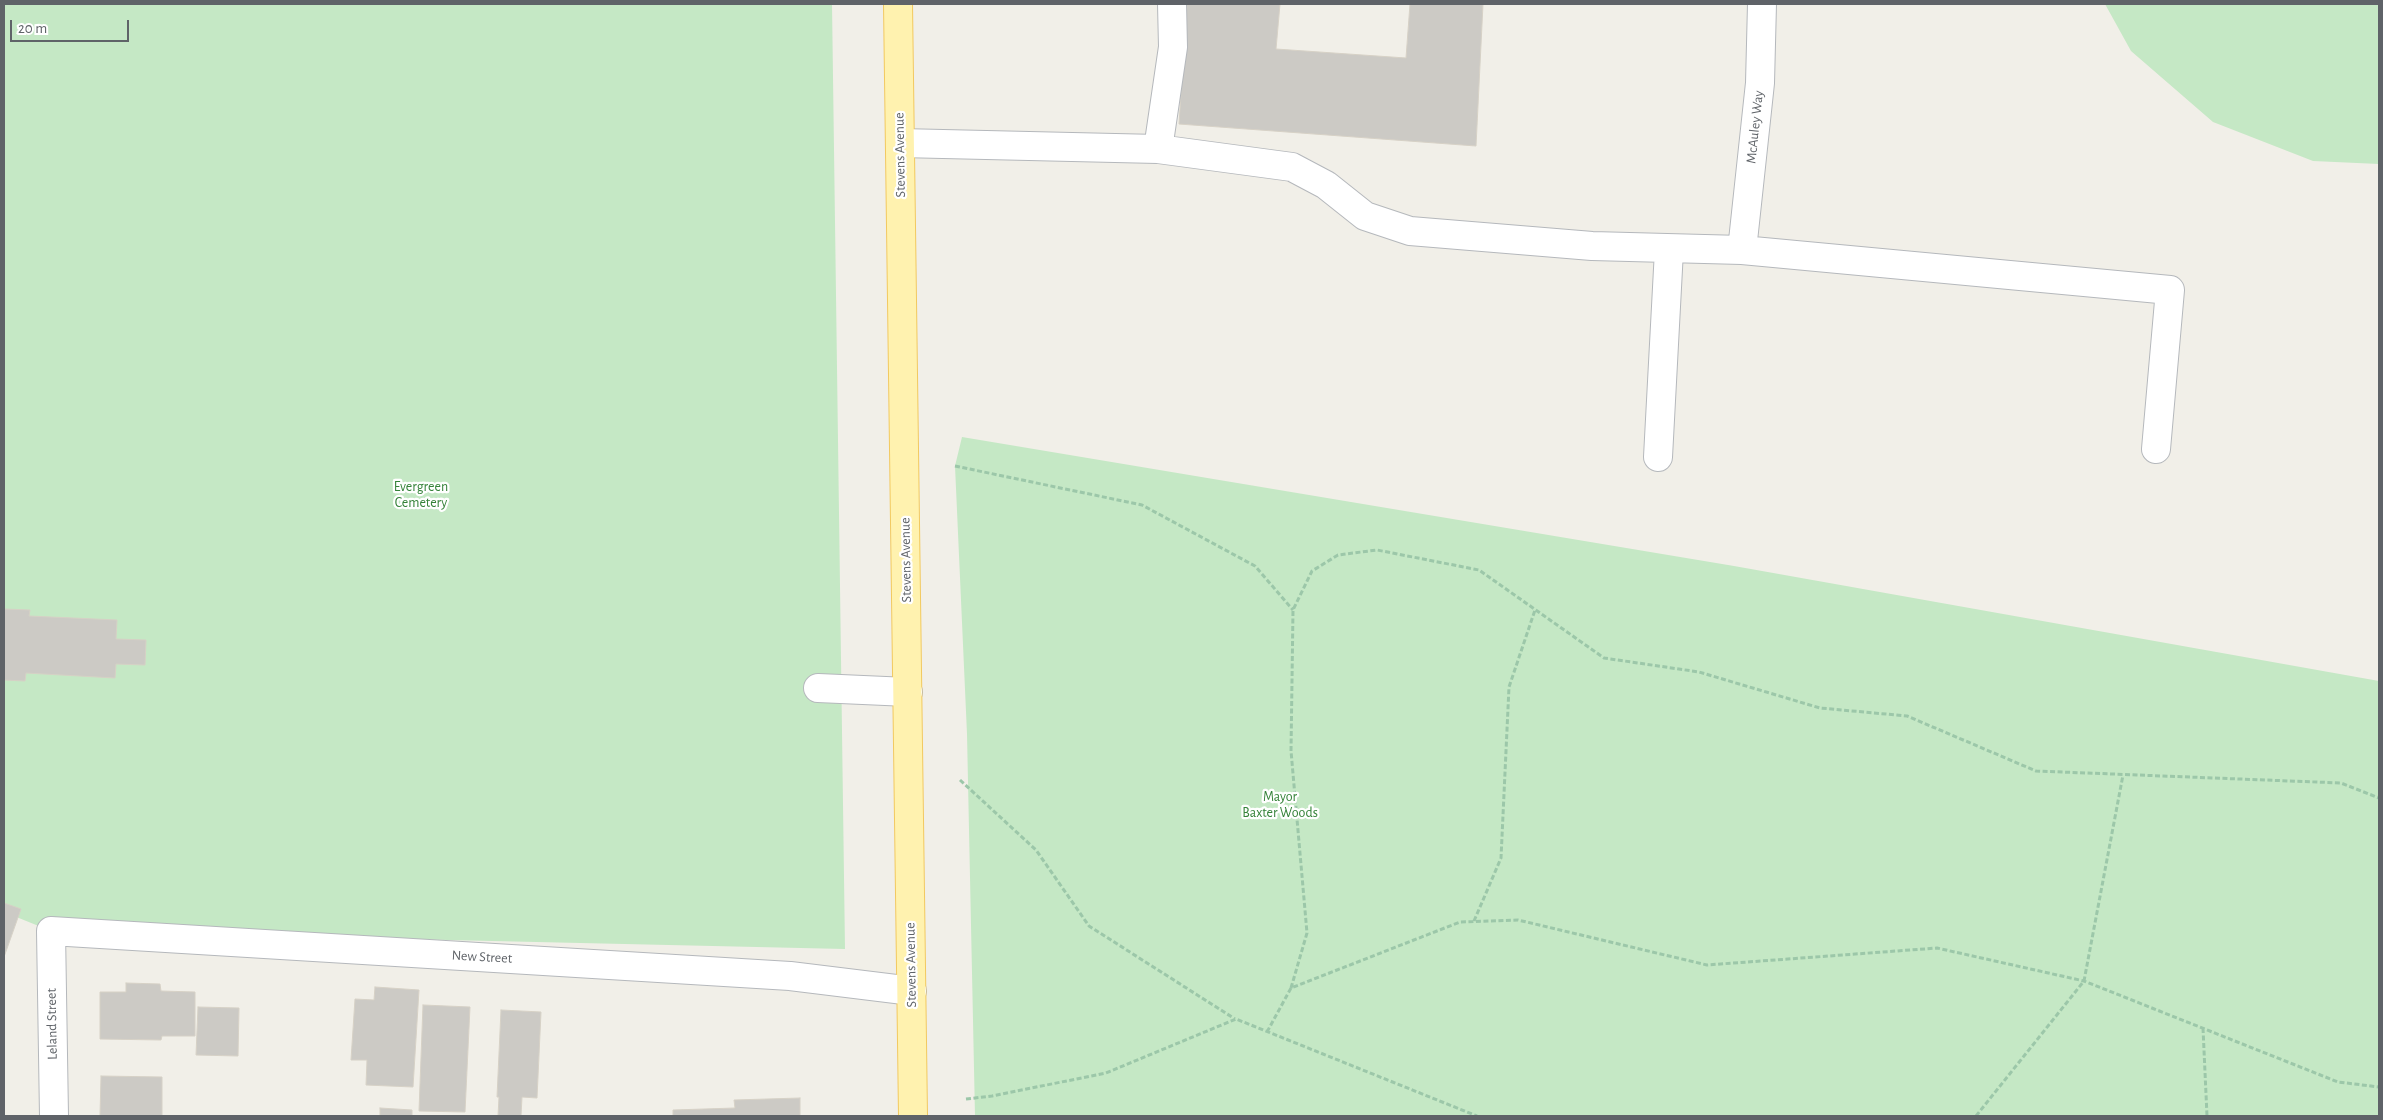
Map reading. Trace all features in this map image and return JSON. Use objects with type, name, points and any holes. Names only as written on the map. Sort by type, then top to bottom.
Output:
[{"type":"main road","name":"Stevens Avenue","points":[[898,4],[913,1116]]},
{"type":"street","points":[[1158,149],[1173,47],[1172,4]]},
{"type":"street","name":"McAuley Way","points":[[1742,250],[1760,83],[1762,4]]},
{"type":"street","points":[[900,143],[1158,149],[1292,167],[1326,185],[1366,216],[1410,231],[1592,246],[1669,250],[1742,250],[2170,290],[2156,449]]},
{"type":"street","points":[[1658,457],[1669,250]]},
{"type":"street","points":[[818,688],[908,692]]},
{"type":"street","name":"New Street","points":[[52,931],[790,976],[912,991]]},
{"type":"street","name":"Leland Street","points":[[52,931],[54,1116]]},
{"type":"path","points":[[955,466],[1142,505],[1255,566],[1293,610]]},
{"type":"path","points":[[1267,1032],[1291,988],[1307,933],[1290,751],[1293,610],[1312,571],[1338,555],[1377,550],[1479,570],[1604,658],[1699,672],[1820,708],[1907,716],[2036,771],[2342,783],[2379,798]]},
{"type":"path","points":[[1474,921],[1501,858],[1509,688],[1535,610]]},
{"type":"path","points":[[1976,1116],[2084,981],[2123,775]]},
{"type":"path","points":[[960,780],[1036,850],[1089,926],[1236,1020],[1477,1116]]},
{"type":"path","points":[[1291,988],[1460,922],[1474,921],[1518,920],[1707,965],[1937,948],[2084,981],[2338,1082],[2379,1086]]},
{"type":"path","points":[[966,1099],[992,1096],[1106,1074],[1236,1020]]},
{"type":"path","points":[[2203,1028],[2207,1116]]},
{"type":"green space","name":"Evergreen Cemetery","points":[[4,4],[832,4],[845,949],[51,931],[4,912]]},
{"type":"green space","points":[[2105,4],[2379,4],[2379,164],[2313,161],[2213,122],[2131,51]]},
{"type":"green space","name":"Mayor Baxter Woods","points":[[962,437],[1734,566],[2379,681],[2379,1116],[975,1116],[967,734],[955,466]]},
{"type":"building","points":[[1187,4],[1280,4],[1276,49],[1406,58],[1410,4],[1483,4],[1476,146],[1179,124]]},
{"type":"building","points":[[4,609],[30,610],[29,616],[117,620],[116,639],[146,640],[145,665],[116,664],[115,678],[26,673],[25,681],[4,680]]},
{"type":"building","points":[[4,903],[21,909],[4,957]]},
{"type":"building","points":[[126,983],[160,984],[161,991],[195,992],[195,1036],[162,1036],[161,1040],[100,1039],[100,992],[126,992]]},
{"type":"building","points":[[375,987],[419,990],[413,1087],[366,1085],[367,1060],[351,1060],[355,999],[374,1000]]},
{"type":"building","points":[[423,1005],[470,1007],[465,1112],[419,1111]]},
{"type":"building","points":[[198,1007],[239,1008],[238,1056],[196,1055]]},
{"type":"building","points":[[501,1010],[541,1012],[537,1098],[522,1097],[521,1116],[498,1116],[499,1097],[497,1097]]},
{"type":"building","points":[[101,1076],[162,1077],[162,1116],[100,1116]]},
{"type":"building","points":[[800,1098],[800,1116],[673,1116],[673,1110],[735,1108],[734,1100]]},
{"type":"building","points":[[380,1108],[412,1110],[412,1116],[380,1116]]}]
